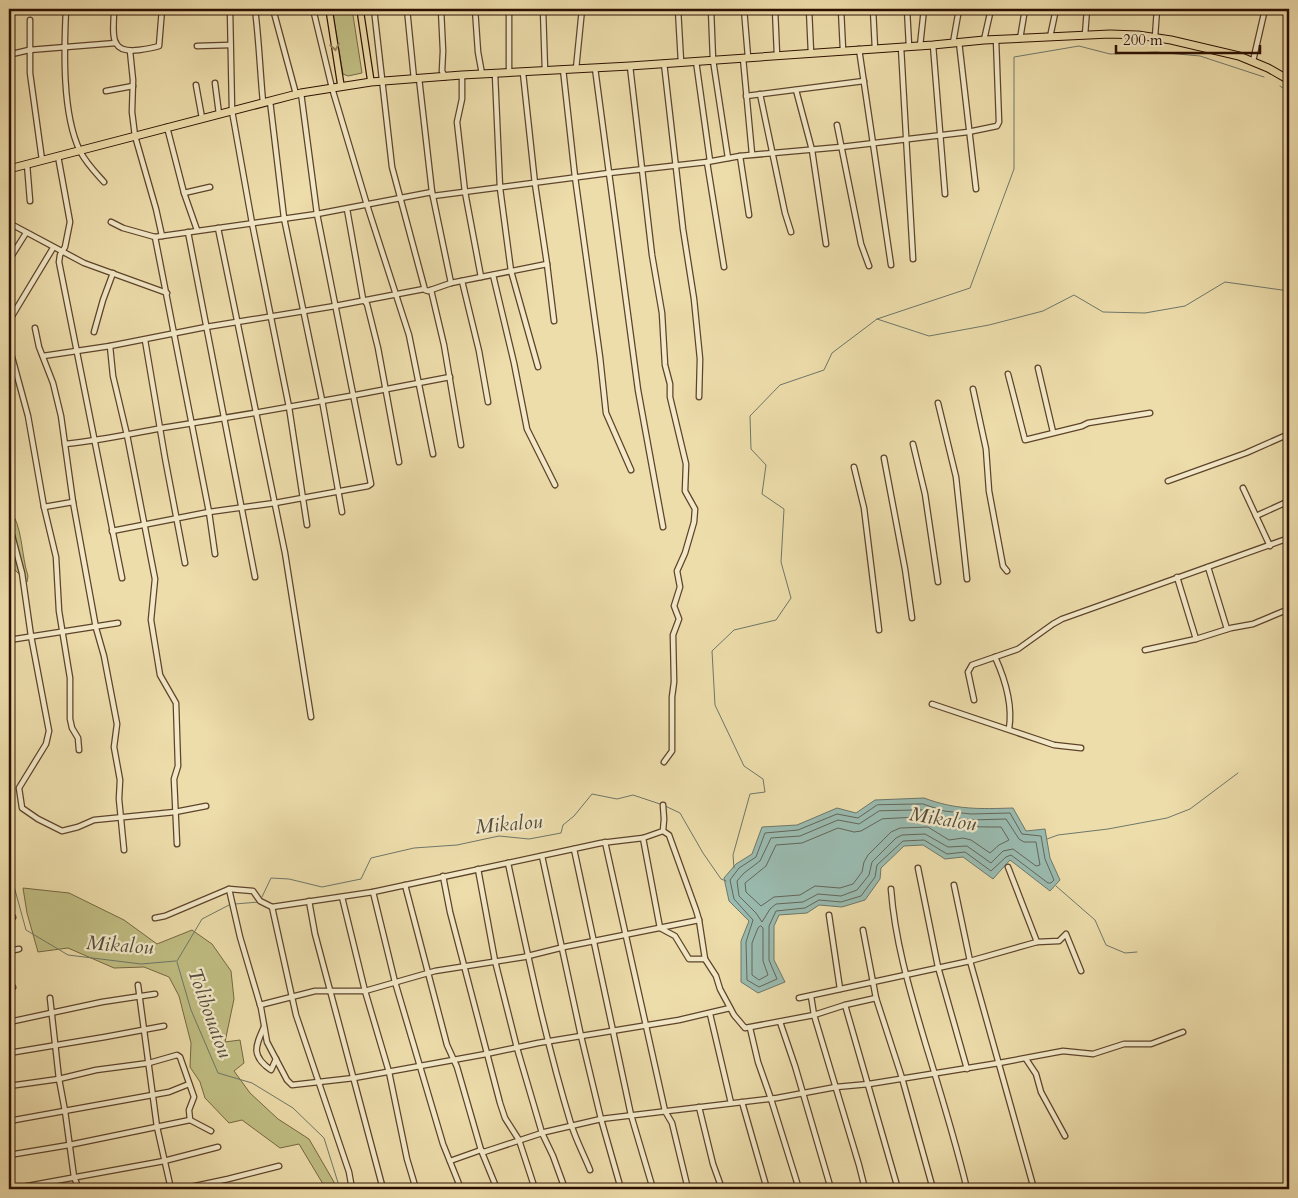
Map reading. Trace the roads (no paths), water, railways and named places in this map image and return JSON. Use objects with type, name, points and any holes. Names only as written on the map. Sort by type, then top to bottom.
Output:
[{"type":"highway","points":[[10,168],[299,94],[341,86],[417,78],[630,66],[996,39],[1127,34],[1199,46],[1253,61],[1289,80]]},
{"type":"main road","points":[[328,9],[341,86]]},
{"type":"main road","points":[[360,9],[371,82]]},
{"type":"street","points":[[66,9],[65,48],[72,127],[80,150],[88,164],[104,182]]},
{"type":"street","points":[[114,9],[116,44],[121,49],[130,51],[159,46],[162,10],[230,10],[232,111],[252,223],[289,407],[306,525]]},
{"type":"street","points":[[255,9],[259,39],[258,52],[284,218],[322,400],[342,512]]},
{"type":"street","points":[[112,531],[209,512],[303,498],[371,484],[318,214],[299,94],[273,9]]},
{"type":"street","points":[[313,9],[332,88],[367,205],[410,334],[433,454]]},
{"type":"street","points":[[374,9],[392,167],[424,289]]},
{"type":"street","points":[[408,9],[433,194],[451,283]]},
{"type":"street","points":[[441,9],[444,50],[442,71],[445,77]]},
{"type":"street","points":[[475,9],[478,52],[482,74]]},
{"type":"street","points":[[509,9],[509,73]]},
{"type":"street","points":[[543,9],[544,71]]},
{"type":"street","points":[[576,69],[582,9]]},
{"type":"street","points":[[678,9],[681,62]]},
{"type":"street","points":[[711,9],[710,28],[728,158]]},
{"type":"street","points":[[744,9],[746,96],[752,154]]},
{"type":"street","points":[[775,9],[777,54]]},
{"type":"street","points":[[808,9],[811,52]]},
{"type":"street","points":[[841,9],[843,50]]},
{"type":"street","points":[[873,9],[875,49]]},
{"type":"street","points":[[908,9],[909,46]]},
{"type":"street","points":[[920,46],[924,9]]},
{"type":"street","points":[[959,9],[956,42],[976,189]]},
{"type":"street","points":[[984,40],[991,9]]},
{"type":"street","points":[[1020,38],[1026,9]]},
{"type":"street","points":[[1050,37],[1056,9]]},
{"type":"street","points":[[1085,35],[1087,9]]},
{"type":"street","points":[[1154,37],[1157,9]]},
{"type":"street","points":[[1253,61],[1265,9]]},
{"type":"street","points":[[30,20],[30,73],[42,160]]},
{"type":"street","points":[[111,222],[123,228],[156,237],[318,214],[433,194],[535,184],[752,154],[812,150],[968,132],[997,126],[1000,122],[996,39]]},
{"type":"street","points":[[12,54],[29,50],[116,44]]},
{"type":"street","points":[[197,46],[230,45]]},
{"type":"street","points":[[933,45],[945,194]]},
{"type":"street","points":[[900,47],[913,259]]},
{"type":"street","points":[[859,49],[891,265]]},
{"type":"street","points":[[130,51],[133,86],[132,112],[135,136],[162,236]]},
{"type":"street","points":[[696,61],[708,161],[724,267]]},
{"type":"street","points":[[664,63],[683,229],[694,298],[700,359],[699,398]]},
{"type":"street","points":[[630,66],[652,255],[662,313],[664,365],[670,384],[670,398],[686,464],[685,491],[695,509],[694,522],[685,553],[677,571],[680,587],[674,606],[680,619],[673,635],[672,751],[664,762]]},
{"type":"street","points":[[595,68],[638,390],[663,526]]},
{"type":"street","points":[[563,69],[575,178],[606,412],[631,470]]},
{"type":"street","points":[[523,73],[535,184],[554,321]]},
{"type":"street","points":[[495,74],[500,188],[511,271],[538,367]]},
{"type":"street","points":[[462,75],[462,99],[457,122],[465,192],[481,277]]},
{"type":"street","points":[[746,96],[864,81]]},
{"type":"street","points":[[215,83],[219,114]]},
{"type":"street","points":[[196,85],[202,118]]},
{"type":"street","points":[[106,91],[133,86]]},
{"type":"street","points":[[796,90],[812,150],[826,244]]},
{"type":"street","points":[[760,94],[785,213],[791,232]]},
{"type":"street","points":[[838,125],[861,244],[869,266]]},
{"type":"street","points":[[167,127],[184,193],[197,230]]},
{"type":"street","points":[[58,156],[70,222],[65,247],[61,252],[59,262],[122,578]]},
{"type":"street","points":[[740,156],[749,215]]},
{"type":"street","points":[[9,157],[10,168]]},
{"type":"street","points":[[27,164],[30,201]]},
{"type":"street","points":[[184,193],[210,187]]},
{"type":"street","points":[[347,209],[364,299],[367,304],[378,348],[400,462]]},
{"type":"street","points":[[9,230],[11,224],[84,263],[167,293]]},
{"type":"street","points":[[218,228],[285,553],[311,717]]},
{"type":"street","points":[[9,260],[26,232]]},
{"type":"street","points":[[188,232],[255,577]]},
{"type":"street","points":[[156,237],[209,512],[215,554]]},
{"type":"street","points":[[9,320],[53,248]]},
{"type":"street","points":[[43,356],[145,340],[206,327],[335,306],[396,293],[424,289],[426,291],[451,283],[547,264]]},
{"type":"street","points":[[94,332],[113,273]]},
{"type":"street","points":[[493,275],[514,363],[527,429],[555,485]]},
{"type":"street","points":[[462,281],[488,402]]},
{"type":"street","points":[[431,290],[450,377],[461,445]]},
{"type":"street","points":[[35,328],[58,402],[73,502],[96,628],[104,656],[118,724],[114,747],[120,780],[119,799],[124,850]]},
{"type":"street","points":[[145,340],[185,562]]},
{"type":"street","points":[[9,346],[28,416],[44,507],[56,557],[59,611],[70,678],[70,719],[72,728],[78,738],[79,750]]},
{"type":"street","points":[[110,346],[113,376],[128,435],[155,580],[151,620],[160,675],[176,703],[178,766],[174,779],[177,844]]},
{"type":"street","points":[[1038,368],[1054,432]]},
{"type":"street","points":[[1008,374],[1025,440],[1082,426],[1088,422],[1150,413]]},
{"type":"street","points":[[65,444],[94,441],[256,414],[450,377]]},
{"type":"street","points":[[973,390],[986,449],[989,491],[1003,566],[1007,571]]},
{"type":"street","points":[[938,403],[956,477],[967,579]]},
{"type":"street","points":[[1168,482],[1246,453],[1289,434]]},
{"type":"street","points":[[913,444],[925,494],[938,582]]},
{"type":"street","points":[[884,458],[905,569],[912,618]]},
{"type":"street","points":[[854,467],[864,508],[879,630]]},
{"type":"street","points":[[1243,488],[1270,546]]},
{"type":"street","points":[[1256,516],[1289,501]]},
{"type":"street","points":[[44,507],[73,502]]},
{"type":"street","points":[[9,524],[22,572],[31,636],[49,731],[46,744],[19,788],[22,808],[38,820],[62,831],[94,820],[175,812],[206,806]]},
{"type":"street","points":[[974,700],[968,672],[969,667],[978,662],[1018,649],[1052,624],[1062,619],[1289,538]]},
{"type":"street","points":[[1208,567],[1227,629]]},
{"type":"street","points":[[1177,577],[1196,639]]},
{"type":"street","points":[[1145,650],[1253,624],[1289,609]]},
{"type":"street","points":[[9,640],[118,624]]},
{"type":"street","points":[[995,657],[1007,690],[1011,718],[1009,729]]},
{"type":"street","points":[[932,704],[1054,745],[1081,748]]},
{"type":"street","points":[[9,705],[10,724]]},
{"type":"street","points":[[663,805],[663,831]]},
{"type":"street","points":[[154,918],[165,916],[228,889],[253,891],[260,901],[272,907],[373,892],[605,842],[644,838],[663,831]]},
{"type":"street","points":[[663,831],[669,835],[699,920],[705,959],[716,976],[720,989],[730,1008],[745,1028],[814,1015],[876,998]]},
{"type":"street","points":[[644,838],[660,928]]},
{"type":"street","points":[[605,842],[665,1111],[672,1123],[688,1189]]},
{"type":"street","points":[[574,849],[631,1115],[653,1189]]},
{"type":"street","points":[[542,856],[581,1036],[620,1189]]},
{"type":"street","points":[[508,863],[548,1041],[572,1126],[590,1170]]},
{"type":"street","points":[[1008,867],[1037,942]]},
{"type":"street","points":[[918,868],[938,967],[967,1069]]},
{"type":"street","points":[[478,869],[495,961],[517,1048],[542,1133],[565,1189]]},
{"type":"street","points":[[443,876],[450,912],[486,1054],[505,1118],[519,1140],[535,1189]]},
{"type":"street","points":[[406,885],[447,1045],[454,1060],[481,1150],[497,1189]]},
{"type":"street","points":[[954,885],[970,961],[1034,1189]]},
{"type":"street","points":[[228,889],[260,1005],[267,1042],[287,1080],[292,1085],[319,1083],[389,1072],[548,1041],[710,1014],[730,1008]]},
{"type":"street","points":[[891,889],[893,918],[905,975],[954,1136],[967,1189]]},
{"type":"street","points":[[373,892],[395,982],[450,1161],[461,1189]]},
{"type":"street","points":[[342,897],[365,991],[389,1072],[416,1189]]},
{"type":"street","points":[[309,901],[315,934],[383,1189]]},
{"type":"street","points":[[272,907],[291,997],[349,1172],[352,1189]]},
{"type":"street","points":[[829,915],[840,989]]},
{"type":"street","points":[[260,1005],[315,991],[365,991],[428,973],[528,956],[562,947],[699,920]]},
{"type":"street","points":[[660,928],[675,936],[689,959],[705,959]]},
{"type":"street","points":[[863,930],[876,998],[902,1078],[933,1189]]},
{"type":"street","points":[[799,998],[970,961],[1037,942],[1059,941],[1066,934],[1081,971]]},
{"type":"street","points":[[9,951],[19,949]]},
{"type":"street","points":[[138,985],[141,996],[157,1127],[171,1189]]},
{"type":"street","points":[[9,1022],[94,1003],[155,994]]},
{"type":"street","points":[[811,996],[814,1015],[865,1189]]},
{"type":"street","points":[[50,998],[54,1045],[66,1111],[74,1177],[78,1189]]},
{"type":"street","points":[[846,1005],[898,1189]]},
{"type":"street","points":[[710,1014],[732,1103]]},
{"type":"street","points":[[780,1022],[831,1189]]},
{"type":"street","points":[[9,1053],[164,1026]]},
{"type":"street","points":[[264,1026],[257,1041],[256,1054],[271,1070],[276,1059]]},
{"type":"street","points":[[750,1028],[758,1062],[799,1189]]},
{"type":"street","points":[[450,1161],[542,1133],[601,1119],[771,1099],[836,1087],[869,1084],[967,1069],[1062,1051],[1093,1054],[1124,1044],[1151,1044],[1183,1032]]},
{"type":"street","points":[[9,1086],[59,1079],[96,1070],[149,1063],[175,1055],[179,1056],[194,1097],[188,1110],[190,1120]]},
{"type":"street","points":[[1026,1059],[1036,1074],[1041,1092],[1065,1136]]},
{"type":"street","points":[[9,1121],[169,1092],[189,1084]]},
{"type":"street","points":[[742,1102],[767,1189]]},
{"type":"street","points":[[699,1107],[713,1164],[722,1189]]},
{"type":"street","points":[[9,1154],[69,1145],[190,1120],[211,1131]]},
{"type":"street","points":[[11,1189],[164,1161],[218,1147]]},
{"type":"street","points":[[181,1189],[279,1166]]},
{"type":"water","points":[[924,798],[958,807],[1013,808],[1026,831],[1045,829],[1050,858],[1060,880],[1050,891],[1010,860],[993,879],[963,857],[945,859],[923,845],[904,846],[881,868],[880,879],[865,900],[842,907],[819,905],[807,913],[779,915],[774,926],[774,960],[785,982],[758,993],[741,982],[741,941],[749,921],[729,901],[724,878],[736,864],[752,854],[762,827],[797,825],[837,808],[856,813],[875,800]]},
{"type":"waterway","points":[[734,868],[733,855],[750,794],[765,792],[763,779],[744,766],[715,705],[712,651],[734,630],[776,620],[791,598],[781,562],[784,509],[762,494],[766,465],[751,449],[750,416],[780,385],[824,370],[832,353],[877,319],[970,288],[1014,169],[1014,57],[1079,46],[1110,54],[1156,52],[1200,56],[1264,77]]},
{"type":"waterway","points":[[1280,86],[1289,92]]},
{"type":"waterway","points":[[877,319],[929,336],[989,325],[1043,311],[1074,295],[1103,312],[1145,313],[1185,306],[1225,282],[1289,291]]},
{"type":"waterway","name":"Mikalou","points":[[1047,839],[1058,835],[1108,829],[1167,818],[1190,809],[1238,773]]},
{"type":"waterway","name":"Mikalou","points":[[261,899],[271,878],[289,879],[322,887],[361,879],[371,858],[414,848],[457,845],[499,836],[529,839],[561,833],[563,825],[574,816],[592,794],[617,799],[633,795],[680,813],[703,853],[721,879],[726,881]]},
{"type":"waterway","name":"Mikalou","points":[[9,868],[26,930],[68,955],[141,964],[176,961]]},
{"type":"waterway","points":[[1056,886],[1095,920],[1106,945],[1125,953],[1137,952]]},
{"type":"waterway","name":"Mikalou","points":[[235,904],[259,902]]},
{"type":"waterway","name":"Mikalou","points":[[177,961],[202,919],[231,904]]},
{"type":"waterway","name":"Tolibouatou","points":[[177,962],[191,1010],[218,1073],[252,1083],[293,1108],[324,1138],[340,1189]]}]
